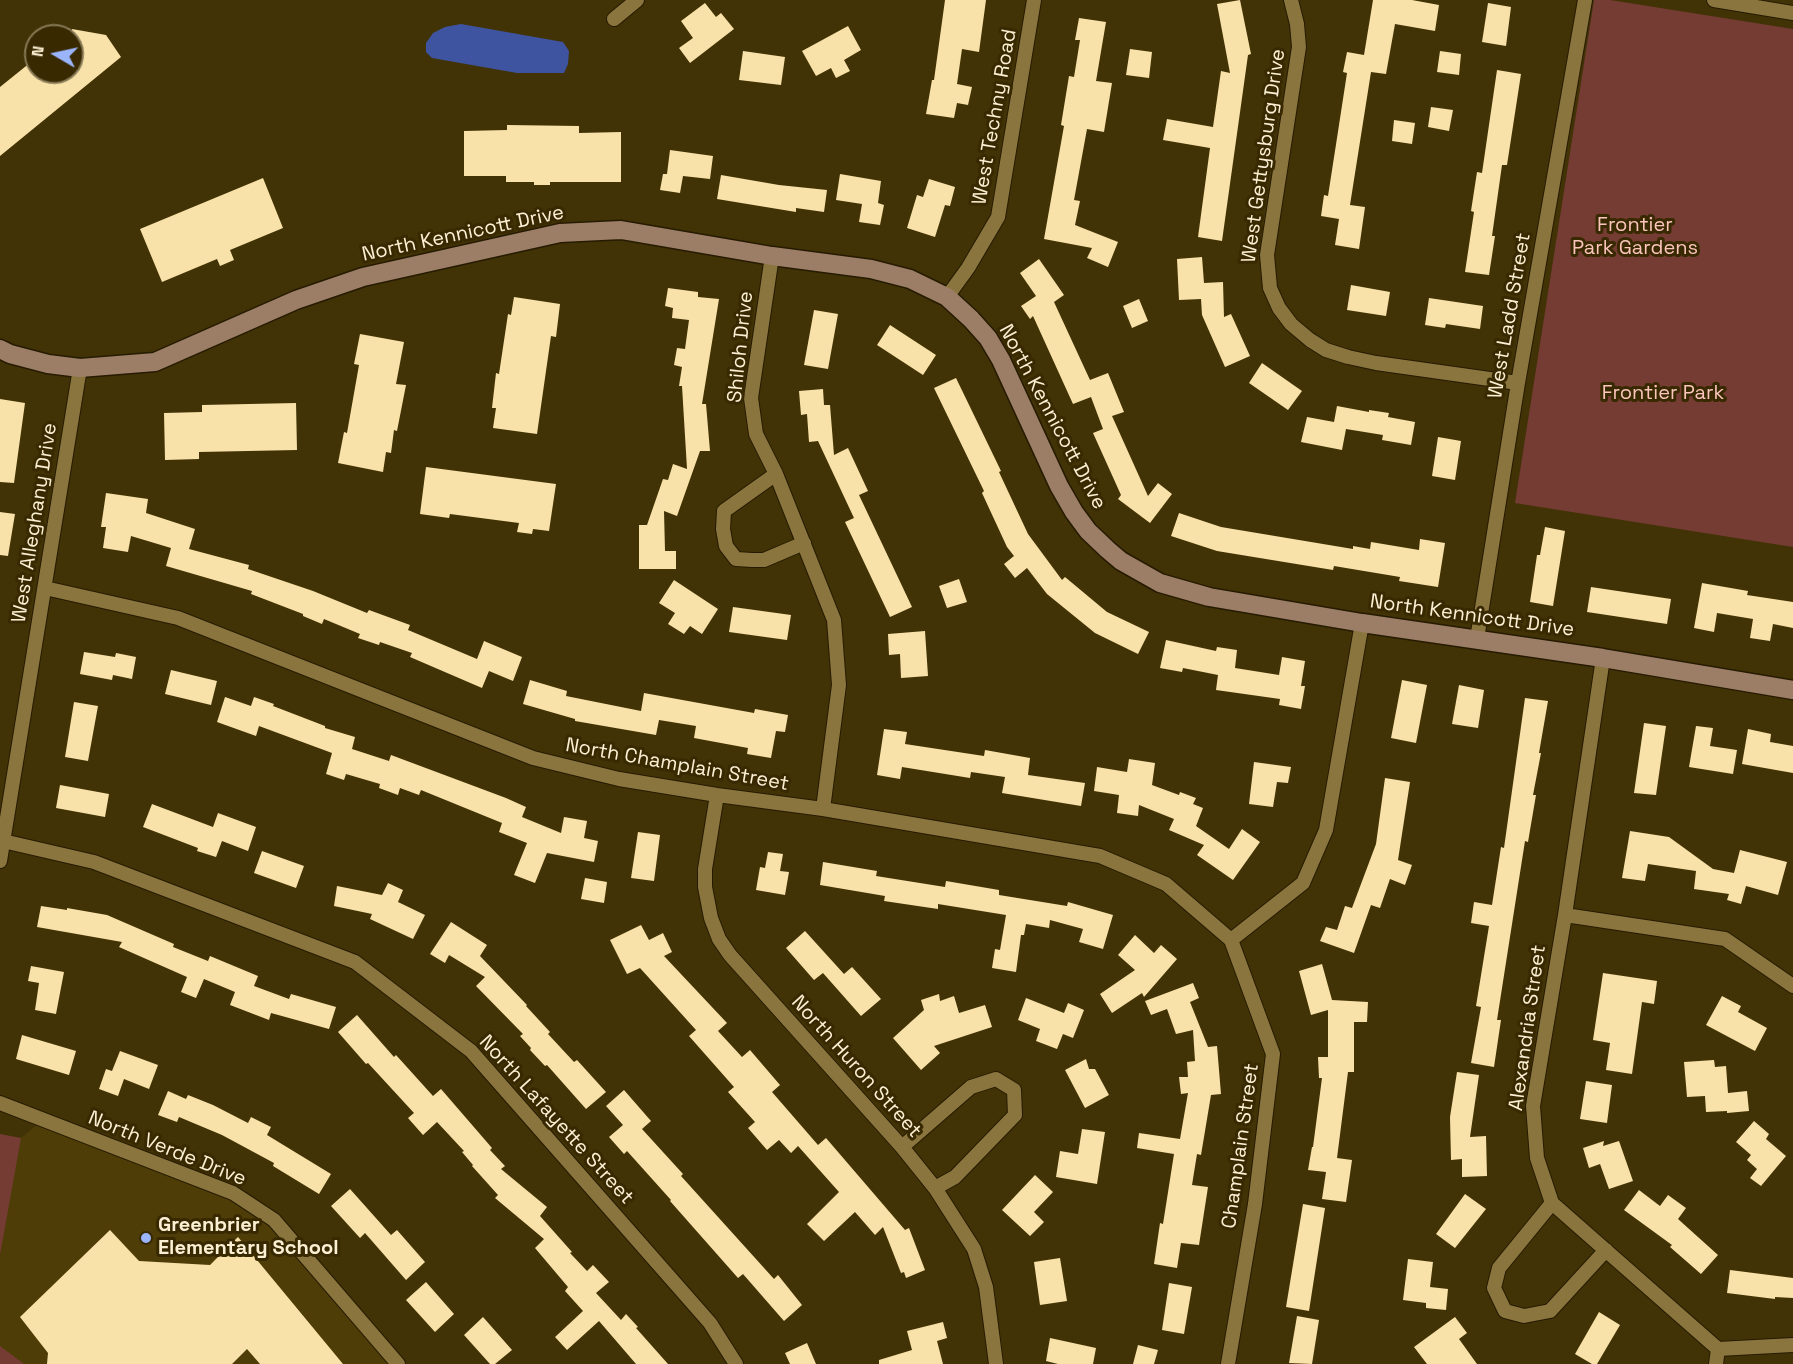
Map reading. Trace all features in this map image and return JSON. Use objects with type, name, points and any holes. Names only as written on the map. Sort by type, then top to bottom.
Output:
[{"type":"street","points":[[614,19],[637,0]]},
{"type":"street","name":"West Techny Road","points":[[947,297],[968,268],[998,217],[1034,0]]},
{"type":"street","name":"West Gettysburg Drive","points":[[1291,0],[1297,24],[1299,47],[1267,255],[1270,288],[1279,308],[1291,324],[1310,340],[1326,350],[1348,357],[1518,383]]},
{"type":"street","name":"West Ladd Street","points":[[1477,639],[1518,383],[1585,0]]},
{"type":"street","points":[[1714,0],[1793,13]]},
{"type":"street","name":"North Kennicott Drive","points":[[0,348],[10,354],[38,362],[80,369],[155,362],[296,300],[363,277],[560,233],[621,230],[772,256],[870,269],[910,279],[947,297],[971,318],[988,338],[1001,360],[1059,486],[1074,512],[1088,531],[1121,561],[1160,583],[1209,597],[1362,623],[1603,658],[1793,690]]},
{"type":"street","name":"Shiloh Drive","points":[[772,256],[751,398],[756,434],[776,474],[834,620],[839,685],[823,809]]},
{"type":"street","name":"West Alleghany Drive","points":[[0,861],[80,369]]},
{"type":"street","points":[[776,474],[724,511],[723,529],[726,546],[736,558],[764,560],[804,543]]},
{"type":"street","name":"North Champlain Street","points":[[45,588],[178,618],[533,758],[620,779],[823,809],[1100,856],[1166,884],[1231,940]]},
{"type":"street","points":[[1231,940],[1303,883],[1326,830],[1362,623]]},
{"type":"street","name":"Alexandria Street","points":[[1552,1203],[1537,1158],[1533,1106],[1565,915],[1603,658]]},
{"type":"street","name":"North Huron Street","points":[[717,795],[705,869],[705,887],[711,918],[719,939],[730,955],[936,1188],[974,1249],[986,1287],[996,1364]]},
{"type":"street","name":"North Lafayette Street","points":[[3,841],[94,862],[356,962],[471,1051],[710,1323],[736,1364]]},
{"type":"street","points":[[1565,915],[1725,939],[1793,986]]},
{"type":"street","name":"Champlain Street","points":[[1228,1364],[1255,1204],[1273,1054],[1231,940]]},
{"type":"street","points":[[902,1147],[971,1088],[996,1079],[1014,1090],[1014,1115],[955,1177],[936,1188]]},
{"type":"street","name":"North Verde Drive","points":[[0,1103],[233,1193],[258,1209],[274,1220],[398,1364]]},
{"type":"street","points":[[1606,1250],[1550,1311],[1524,1316],[1505,1311],[1494,1288],[1499,1268],[1552,1203],[1606,1250],[1718,1349],[1793,1345]]},
{"type":"street","points":[[1716,1364],[1718,1349]]},
{"type":"shaded area","name":"Greenbrier Elementary School","points":[[43,1120],[233,1193],[274,1220],[398,1364],[0,1364],[0,1255],[10,1192],[21,1138]]},
{"type":"green space","name":"Frontier Park","points":[[1594,0],[1610,0],[1793,29],[1793,547],[1515,503]]},
{"type":"green space","points":[[0,1134],[21,1138],[0,1255]]},
{"type":"green space","points":[[0,1346],[24,1364],[0,1364]]},
{"type":"water","points":[[461,24],[563,42],[569,51],[568,64],[564,73],[517,73],[432,58],[426,52],[426,43],[433,33],[445,27]]},
{"type":"building","points":[[945,0],[986,0],[979,52],[962,49],[957,84],[972,87],[968,105],[957,103],[954,118],[926,114],[932,80],[934,80]]},
{"type":"building","points":[[1240,0],[1251,54],[1248,55],[1222,241],[1198,237],[1210,148],[1163,140],[1167,119],[1213,127],[1221,71],[1230,73],[1217,4]]},
{"type":"building","points":[[1373,0],[1412,0],[1439,5],[1435,31],[1395,24],[1386,74],[1371,72],[1350,205],[1365,207],[1359,249],[1335,245],[1339,219],[1321,216],[1324,195],[1328,196],[1347,73],[1343,72],[1347,52],[1364,55]]},
{"type":"building","points":[[705,3],[716,17],[721,13],[734,29],[690,63],[679,48],[693,38],[681,21]]},
{"type":"building","points":[[1488,3],[1511,7],[1506,46],[1482,42]]},
{"type":"building","points":[[1079,18],[1106,22],[1096,81],[1112,83],[1104,132],[1087,129],[1074,200],[1080,201],[1075,225],[1118,242],[1108,267],[1087,258],[1092,248],[1044,239],[1064,126],[1061,125],[1069,76],[1074,77],[1080,40],[1075,40]]},
{"type":"building","points":[[848,26],[861,50],[844,60],[850,71],[836,78],[831,68],[816,76],[802,51]]},
{"type":"building","points":[[84,31],[106,35],[121,57],[0,156],[0,87],[24,68],[24,84],[84,84]]},
{"type":"building","points":[[1130,49],[1152,52],[1149,78],[1126,75]]},
{"type":"building","points":[[743,51],[785,57],[781,85],[739,80]]},
{"type":"building","points":[[1440,51],[1461,54],[1459,75],[1437,72]]},
{"type":"building","points":[[1497,70],[1521,74],[1507,165],[1502,165],[1489,275],[1465,272],[1477,172],[1482,173]]},
{"type":"building","points":[[1431,107],[1453,110],[1449,131],[1428,127]]},
{"type":"building","points":[[1394,120],[1415,123],[1412,144],[1392,141]]},
{"type":"building","points":[[507,125],[579,126],[579,133],[621,132],[621,182],[550,182],[550,185],[534,185],[534,182],[506,182],[506,176],[464,176],[464,131],[507,130]]},
{"type":"building","points":[[670,150],[713,156],[710,179],[683,176],[680,193],[660,190],[663,174],[667,174]]},
{"type":"building","points":[[840,174],[881,181],[878,203],[884,205],[880,225],[859,222],[862,204],[836,200]]},
{"type":"building","points":[[721,175],[827,190],[824,212],[796,208],[796,212],[717,199]]},
{"type":"building","points":[[263,178],[283,228],[230,250],[234,260],[220,266],[217,259],[162,282],[140,229]]},
{"type":"building","points":[[929,179],[955,187],[950,206],[945,205],[935,237],[907,228],[917,195],[923,197]]},
{"type":"building","points":[[1202,257],[1204,283],[1223,282],[1224,317],[1231,314],[1250,356],[1225,367],[1202,315],[1201,299],[1179,300],[1177,259]]},
{"type":"building","points":[[1039,259],[1064,295],[1054,302],[1090,380],[1108,373],[1124,412],[1112,416],[1148,496],[1158,483],[1172,494],[1150,523],[1118,499],[1121,495],[1093,433],[1103,429],[1091,397],[1073,404],[1033,316],[1030,319],[1021,306],[1036,296],[1020,273]]},
{"type":"building","points":[[1351,285],[1390,292],[1386,316],[1347,310]]},
{"type":"building","points":[[668,288],[698,292],[698,297],[719,299],[702,404],[706,404],[710,451],[700,451],[677,516],[664,511],[665,551],[676,551],[676,569],[639,569],[639,525],[647,525],[663,479],[668,480],[673,464],[687,469],[682,386],[679,386],[682,367],[674,365],[677,348],[685,349],[689,320],[672,318],[673,308],[665,306]]},
{"type":"building","points":[[514,297],[560,304],[556,337],[551,336],[537,434],[493,428],[496,408],[492,408],[496,373],[499,374],[508,314],[511,315]]},
{"type":"building","points":[[1429,298],[1483,306],[1480,329],[1446,324],[1445,328],[1425,325]]},
{"type":"building","points":[[1139,299],[1148,321],[1132,328],[1123,306]]},
{"type":"building","points":[[814,310],[838,314],[828,369],[804,365]]},
{"type":"building","points":[[890,325],[936,355],[923,375],[877,345]]},
{"type":"building","points":[[360,334],[404,342],[396,384],[406,385],[397,431],[394,430],[391,453],[386,452],[383,472],[338,463],[344,432],[347,433],[359,365],[354,364]]},
{"type":"building","points":[[1262,363],[1302,391],[1288,410],[1249,383]]},
{"type":"building","points":[[956,378],[1001,471],[999,472],[1028,534],[1062,580],[1065,577],[1107,612],[1149,632],[1138,654],[1095,633],[1047,594],[1027,568],[1015,578],[1004,564],[1014,556],[1007,547],[982,493],[984,491],[934,388]]},
{"type":"building","points":[[823,389],[824,405],[830,405],[834,455],[848,448],[868,491],[859,495],[912,607],[890,617],[845,522],[854,518],[818,441],[809,442],[807,414],[801,415],[799,391]]},
{"type":"building","points":[[0,399],[25,403],[14,483],[0,482]]},
{"type":"building","points":[[296,403],[297,450],[199,452],[199,459],[165,460],[164,413],[202,412],[202,405]]},
{"type":"building","points":[[1337,406],[1389,413],[1388,417],[1415,422],[1411,445],[1382,440],[1383,435],[1346,429],[1342,450],[1301,442],[1307,417],[1334,422]]},
{"type":"building","points":[[1438,437],[1461,441],[1455,480],[1432,476]]},
{"type":"building","points":[[426,467],[556,484],[549,531],[533,529],[532,534],[517,532],[519,523],[450,514],[449,518],[420,514]]},
{"type":"building","points":[[106,493],[148,499],[146,513],[195,529],[189,549],[249,565],[248,569],[313,591],[367,613],[369,610],[410,625],[408,630],[477,659],[484,641],[522,657],[513,681],[489,671],[482,688],[410,657],[412,653],[380,642],[379,645],[358,638],[360,634],[324,619],[322,624],[303,614],[251,594],[252,591],[166,566],[171,548],[131,536],[128,552],[103,548],[106,527],[101,527]]},
{"type":"building","points":[[0,512],[15,514],[8,556],[0,555]]},
{"type":"building","points":[[1179,513],[1221,527],[1353,549],[1353,546],[1370,549],[1371,542],[1419,550],[1420,539],[1445,543],[1438,587],[1399,581],[1400,577],[1334,566],[1333,570],[1217,551],[1171,536]]},
{"type":"building","points":[[1545,527],[1565,531],[1553,606],[1530,602],[1537,555],[1540,555]]},
{"type":"building","points":[[959,579],[967,602],[947,608],[939,586]]},
{"type":"building","points":[[674,580],[718,609],[702,634],[690,626],[684,634],[668,624],[675,613],[659,603]]},
{"type":"building","points":[[1702,583],[1748,591],[1747,595],[1793,602],[1793,628],[1773,624],[1770,641],[1750,638],[1753,619],[1717,613],[1714,632],[1694,628]]},
{"type":"building","points":[[1591,587],[1671,599],[1667,624],[1587,612]]},
{"type":"building","points":[[733,607],[791,615],[787,640],[729,632]]},
{"type":"building","points":[[925,631],[928,676],[901,678],[900,654],[889,655],[888,634]]},
{"type":"building","points":[[1166,640],[1216,651],[1217,647],[1237,650],[1235,668],[1279,675],[1282,657],[1305,661],[1301,686],[1305,686],[1301,709],[1279,705],[1280,699],[1216,690],[1218,675],[1183,668],[1182,672],[1160,668]]},
{"type":"building","points":[[84,652],[115,657],[116,653],[136,657],[132,679],[113,675],[112,680],[80,674]]},
{"type":"building","points":[[171,670],[217,681],[211,705],[165,694]]},
{"type":"building","points":[[530,680],[567,691],[566,696],[641,711],[644,693],[754,713],[755,709],[788,715],[785,732],[776,731],[771,758],[747,754],[748,748],[694,738],[696,726],[659,720],[656,735],[575,721],[575,719],[523,704]]},
{"type":"building","points":[[1402,680],[1427,685],[1416,743],[1391,738]]},
{"type":"building","points":[[1459,685],[1484,690],[1478,728],[1452,724]]},
{"type":"building","points":[[225,697],[251,706],[254,697],[274,704],[273,706],[325,726],[325,728],[355,737],[352,749],[389,761],[391,755],[506,798],[526,807],[522,817],[561,833],[564,817],[587,821],[584,838],[598,841],[594,862],[547,853],[535,883],[514,875],[527,843],[499,832],[502,823],[421,790],[419,795],[400,788],[398,795],[379,788],[380,784],[346,774],[344,780],[326,774],[332,753],[259,726],[256,736],[217,722]]},
{"type":"building","points":[[1525,698],[1548,701],[1533,795],[1536,795],[1528,842],[1525,841],[1497,1020],[1501,1020],[1494,1067],[1471,1063],[1481,1007],[1476,1006],[1489,926],[1471,923],[1474,902],[1492,905],[1501,847],[1504,848]]},
{"type":"building","points":[[74,702],[98,706],[88,761],[65,757]]},
{"type":"building","points":[[1644,723],[1666,726],[1656,795],[1634,793]]},
{"type":"building","points":[[1696,726],[1713,728],[1710,746],[1737,750],[1733,774],[1689,767]]},
{"type":"building","points":[[884,729],[907,732],[905,744],[984,756],[985,750],[1030,758],[1028,775],[1085,783],[1081,806],[1002,793],[1005,777],[971,772],[970,778],[902,767],[900,779],[877,775]]},
{"type":"building","points":[[1748,729],[1771,734],[1770,742],[1793,746],[1793,773],[1742,764]]},
{"type":"building","points":[[1129,759],[1155,763],[1152,785],[1179,795],[1180,792],[1196,798],[1193,804],[1203,808],[1196,826],[1229,849],[1242,829],[1260,842],[1233,880],[1197,855],[1204,845],[1169,830],[1174,819],[1139,805],[1138,816],[1117,813],[1119,795],[1094,791],[1097,767],[1127,772]]},
{"type":"building","points":[[1254,762],[1291,767],[1288,783],[1277,782],[1273,807],[1249,804]]},
{"type":"building","points":[[1385,778],[1410,782],[1398,860],[1412,865],[1405,885],[1390,879],[1380,908],[1371,905],[1354,953],[1320,941],[1326,927],[1337,930],[1345,906],[1352,908],[1376,844]]},
{"type":"building","points":[[60,785],[109,794],[105,817],[56,808]]},
{"type":"building","points":[[152,804],[213,827],[218,813],[256,827],[248,851],[222,841],[216,857],[143,827]]},
{"type":"building","points":[[1630,831],[1669,837],[1713,869],[1734,873],[1740,850],[1787,862],[1778,895],[1746,886],[1741,904],[1727,900],[1729,894],[1694,889],[1696,871],[1648,864],[1645,881],[1622,878]]},
{"type":"building","points":[[638,832],[660,835],[654,881],[631,878]]},
{"type":"building","points":[[262,851],[304,866],[296,888],[254,873]]},
{"type":"building","points":[[768,852],[783,854],[780,871],[789,872],[785,895],[756,890],[760,867],[765,868]]},
{"type":"building","points":[[823,862],[877,871],[876,876],[945,887],[946,881],[999,890],[999,895],[1067,906],[1068,902],[1113,915],[1103,949],[1079,942],[1083,929],[1050,920],[1049,928],[1026,924],[1024,935],[1021,935],[1016,972],[992,968],[995,949],[1000,950],[1006,915],[938,904],[938,909],[884,901],[885,896],[820,885]]},
{"type":"building","points":[[585,878],[607,882],[604,903],[581,899]]},
{"type":"building","points":[[388,883],[403,890],[398,902],[425,915],[413,939],[370,919],[372,914],[334,906],[337,886],[382,895]]},
{"type":"building","points":[[41,906],[107,915],[174,944],[173,947],[208,961],[210,956],[258,976],[254,986],[289,999],[291,994],[336,1007],[329,1029],[271,1013],[269,1020],[230,1005],[235,992],[204,979],[196,998],[181,992],[187,977],[119,947],[122,942],[37,927]]},
{"type":"building","points":[[451,922],[487,945],[480,956],[527,1005],[550,1032],[548,1034],[574,1062],[577,1060],[606,1092],[586,1109],[547,1065],[545,1066],[530,1050],[531,1048],[520,1036],[523,1034],[476,986],[485,977],[449,955],[445,963],[430,954]]},
{"type":"building","points":[[641,925],[649,940],[663,933],[672,952],[664,956],[727,1023],[718,1031],[742,1057],[750,1050],[780,1085],[772,1092],[818,1145],[826,1138],[905,1230],[909,1228],[925,1270],[906,1278],[904,1272],[901,1273],[883,1227],[875,1235],[855,1212],[824,1241],[807,1224],[839,1192],[798,1146],[791,1153],[779,1140],[767,1150],[748,1128],[755,1122],[728,1092],[734,1087],[689,1036],[696,1030],[640,968],[627,974],[610,940]]},
{"type":"building","points":[[805,931],[844,974],[852,967],[881,999],[861,1016],[823,973],[814,980],[786,948]]},
{"type":"building","points":[[1135,935],[1154,953],[1161,945],[1177,959],[1144,997],[1142,993],[1112,1013],[1100,994],[1135,970],[1118,955]]},
{"type":"building","points":[[1322,964],[1332,1000],[1368,1002],[1367,1022],[1354,1022],[1354,1072],[1348,1072],[1337,1158],[1352,1160],[1346,1202],[1322,1199],[1326,1172],[1308,1170],[1322,1078],[1319,1078],[1318,1057],[1328,1057],[1328,1010],[1311,1015],[1299,971]]},
{"type":"building","points":[[31,966],[64,972],[56,1014],[35,1010],[39,983],[28,981]]},
{"type":"building","points":[[1603,973],[1657,981],[1654,1004],[1642,1002],[1632,1074],[1606,1070],[1610,1043],[1593,1040]]},
{"type":"building","points":[[1193,983],[1199,998],[1190,1002],[1208,1047],[1217,1046],[1221,1094],[1211,1095],[1201,1155],[1197,1154],[1192,1185],[1208,1187],[1199,1245],[1181,1243],[1177,1268],[1154,1264],[1174,1154],[1137,1148],[1139,1133],[1180,1139],[1188,1093],[1181,1094],[1179,1077],[1188,1077],[1187,1062],[1195,1061],[1193,1030],[1176,1034],[1167,1009],[1151,1015],[1145,1001]]},
{"type":"building","points":[[939,994],[940,1001],[954,996],[959,1013],[985,1005],[992,1027],[934,1046],[940,1053],[921,1070],[893,1038],[924,1010],[921,1000]]},
{"type":"building","points":[[1722,996],[1741,1006],[1738,1012],[1767,1028],[1755,1051],[1706,1025]]},
{"type":"building","points":[[1026,998],[1064,1013],[1068,1003],[1084,1010],[1073,1038],[1063,1034],[1057,1049],[1036,1041],[1040,1029],[1018,1020]]},
{"type":"building","points":[[357,1015],[433,1096],[441,1089],[492,1148],[490,1150],[505,1166],[501,1169],[547,1207],[540,1216],[572,1252],[570,1253],[587,1271],[593,1265],[609,1282],[596,1293],[621,1320],[626,1314],[668,1364],[636,1364],[599,1321],[567,1350],[555,1337],[583,1311],[565,1291],[568,1287],[535,1248],[544,1239],[495,1198],[498,1195],[472,1166],[462,1152],[464,1151],[437,1122],[423,1135],[408,1118],[414,1113],[338,1032]]},
{"type":"building","points":[[22,1035],[76,1051],[69,1075],[16,1059]]},
{"type":"building","points":[[120,1051],[158,1065],[149,1089],[124,1079],[118,1096],[99,1089],[106,1069],[112,1071]]},
{"type":"building","points":[[1086,1059],[1089,1069],[1095,1069],[1109,1095],[1085,1108],[1065,1070]]},
{"type":"building","points":[[1714,1060],[1715,1067],[1726,1066],[1728,1093],[1747,1091],[1749,1111],[1706,1112],[1705,1096],[1687,1097],[1684,1062]]},
{"type":"building","points":[[1457,1072],[1479,1075],[1470,1137],[1486,1136],[1487,1176],[1462,1177],[1462,1159],[1451,1160],[1450,1117]]},
{"type":"building","points":[[1586,1081],[1612,1085],[1607,1123],[1580,1119]]},
{"type":"building","points":[[624,1090],[651,1121],[642,1129],[774,1279],[778,1275],[802,1305],[784,1321],[743,1274],[738,1278],[627,1151],[624,1154],[609,1137],[623,1125],[606,1106]]},
{"type":"building","points":[[168,1091],[186,1099],[188,1095],[213,1105],[248,1123],[251,1117],[271,1127],[267,1135],[331,1174],[319,1194],[273,1166],[274,1163],[222,1135],[179,1117],[177,1122],[158,1115]]},
{"type":"building","points":[[1754,1121],[1769,1134],[1766,1139],[1786,1156],[1761,1186],[1750,1178],[1757,1169],[1747,1160],[1751,1155],[1736,1142]]},
{"type":"building","points":[[1082,1129],[1105,1132],[1097,1184],[1056,1177],[1060,1151],[1078,1154]]},
{"type":"building","points":[[1604,1141],[1603,1146],[1619,1141],[1633,1181],[1609,1189],[1600,1164],[1589,1168],[1583,1148]]},
{"type":"building","points":[[1035,1175],[1053,1192],[1034,1212],[1044,1222],[1030,1236],[1002,1210]]},
{"type":"building","points":[[350,1189],[391,1235],[397,1230],[425,1262],[406,1280],[365,1233],[360,1238],[331,1206]]},
{"type":"building","points":[[1639,1190],[1660,1206],[1668,1195],[1686,1208],[1678,1219],[1718,1255],[1701,1274],[1670,1247],[1672,1245],[1624,1210]]},
{"type":"building","points":[[1465,1194],[1486,1209],[1455,1248],[1436,1234]]},
{"type":"building","points":[[1303,1204],[1325,1208],[1309,1311],[1286,1307]]},
{"type":"building","points":[[110,1230],[139,1261],[210,1265],[238,1237],[343,1364],[260,1364],[247,1349],[232,1364],[47,1364],[48,1353],[20,1317]]},
{"type":"building","points":[[1060,1258],[1067,1301],[1040,1305],[1034,1262]]},
{"type":"building","points":[[1408,1259],[1433,1262],[1430,1287],[1448,1289],[1446,1310],[1426,1308],[1426,1303],[1403,1300]]},
{"type":"building","points":[[1730,1270],[1793,1278],[1793,1298],[1775,1297],[1775,1299],[1727,1293]]},
{"type":"building","points":[[426,1282],[454,1314],[435,1332],[406,1300]]},
{"type":"building","points":[[1169,1283],[1192,1287],[1184,1334],[1162,1330]]},
{"type":"building","points":[[1599,1312],[1620,1325],[1597,1364],[1592,1364],[1575,1354]]},
{"type":"building","points":[[1297,1316],[1319,1320],[1312,1364],[1289,1363]]},
{"type":"building","points":[[483,1317],[512,1350],[495,1364],[490,1364],[464,1335]]},
{"type":"building","points":[[1455,1317],[1467,1333],[1459,1339],[1477,1364],[1427,1364],[1414,1347]]},
{"type":"building","points":[[943,1322],[947,1338],[937,1341],[943,1364],[879,1364],[879,1360],[912,1350],[907,1331]]},
{"type":"building","points":[[1050,1338],[1096,1348],[1093,1364],[1058,1364],[1046,1361]]},
{"type":"building","points":[[807,1343],[816,1364],[790,1364],[785,1353]]},
{"type":"building","points":[[1138,1345],[1158,1350],[1154,1364],[1133,1364]]},
{"type":"place","name":"Greenbrier Elementary School","points":[[146,1238]]},
{"type":"park label","name":"Frontier Park Gardens","points":[[1635,238]]}]
